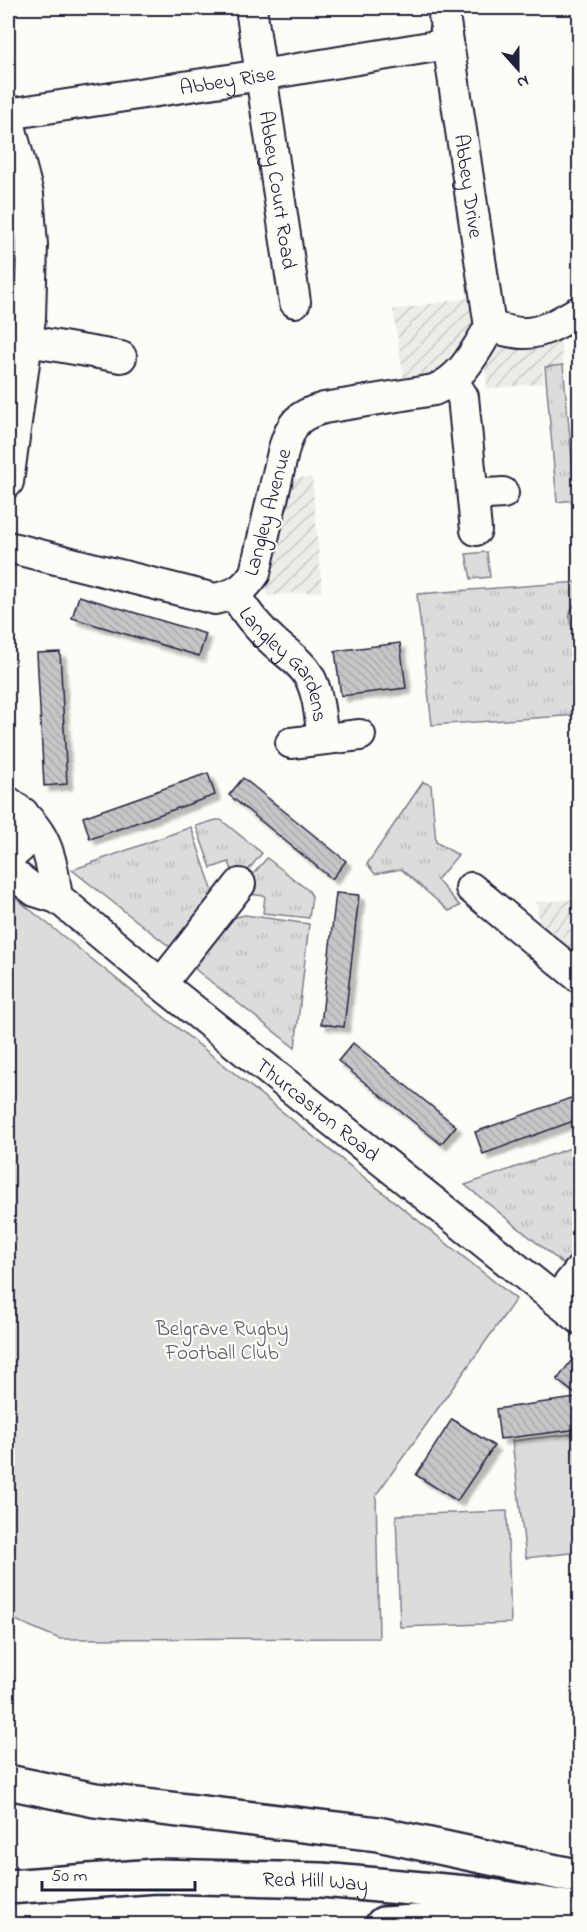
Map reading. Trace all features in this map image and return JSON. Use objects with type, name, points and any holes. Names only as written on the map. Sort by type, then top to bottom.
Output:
[{"type":"highway","points":[[8,1782],[95,1800],[378,1834],[579,1878]]},
{"type":"highway","name":"Red Hill Way","points":[[8,1887],[155,1876],[322,1880],[478,1894],[579,1911]]},
{"type":"highway","name":"Red Hill Way","points":[[478,1894],[541,1882],[579,1878]]},
{"type":"highway","points":[[383,1924],[579,1911]]},
{"type":"street","name":"Abbey Court Road","points":[[251,8],[295,302]]},
{"type":"street","name":"Abbey Drive","points":[[443,8],[490,327]]},
{"type":"street","name":"Abbey Rise","points":[[8,116],[448,44]]},
{"type":"street","points":[[8,116],[28,194],[32,244],[30,318],[8,482]]},
{"type":"street","points":[[476,530],[464,397],[453,381],[472,357],[490,327],[523,333],[534,332],[546,329],[579,311]]},
{"type":"street","points":[[27,341],[122,357]]},
{"type":"street","name":"Langley Avenue","points":[[8,547],[215,599],[235,594],[246,586],[255,573],[284,448],[289,432],[297,420],[309,412],[324,408],[434,390],[453,381]]},
{"type":"street","points":[[473,495],[503,493]]},
{"type":"street","name":"Langley Gardens","points":[[235,594],[242,608],[257,625],[274,643],[300,663],[308,675],[314,689],[323,739]]},
{"type":"street","points":[[291,743],[360,735]]},
{"type":"street","points":[[8,855],[18,851],[26,837],[15,808]]},
{"type":"street","points":[[15,808],[41,834],[47,847],[57,898]]},
{"type":"street","name":"Thurcaston Road","points":[[8,870],[35,891],[57,898],[579,1319]]},
{"type":"street","points":[[161,984],[240,884]]},
{"type":"street","points":[[471,888],[579,978]]},
{"type":"street","points":[[556,1300],[579,1270]]},
{"type":"shaded area","points":[[474,297],[475,318],[468,340],[442,374],[404,379],[393,310]]},
{"type":"shaded area","points":[[579,322],[579,332],[560,334],[563,365],[542,367],[544,383],[487,389],[484,353]]},
{"type":"shaded area","points":[[312,477],[322,591],[267,596],[264,580],[288,479]]},
{"type":"shaded area","points":[[579,899],[579,960],[539,928],[537,902]]},
{"type":"green space","points":[[563,365],[576,500],[557,502],[545,367]]},
{"type":"green space","points":[[487,552],[490,577],[471,579],[466,554]]},
{"type":"green space","points":[[579,582],[579,715],[432,725],[417,594]]},
{"type":"green space","points":[[579,601],[579,636],[570,622],[570,613]]},
{"type":"green space","points":[[423,782],[431,785],[436,842],[458,855],[437,880],[460,906],[449,911],[401,869],[375,874],[367,864]]},
{"type":"green space","points":[[221,820],[262,853],[237,884],[229,862],[211,868],[196,826]]},
{"type":"green space","points":[[191,827],[212,889],[212,898],[176,948],[170,947],[72,870]]},
{"type":"green space","points":[[267,858],[309,891],[312,896],[309,918],[263,913],[265,896],[247,894],[241,888]]},
{"type":"green space","name":"Belgrave Rugby Football Club","points":[[8,892],[516,1299],[376,1495],[379,1638],[60,1639],[8,1617]]},
{"type":"green space","points":[[245,915],[309,924],[295,1048],[196,970],[196,965],[228,921]]},
{"type":"green space","points":[[579,1145],[579,1250],[569,1264],[562,1263],[465,1185]]},
{"type":"green space","points":[[579,1433],[579,1552],[526,1558],[512,1441]]},
{"type":"green space","points":[[507,1511],[511,1623],[400,1627],[396,1515]]},
{"type":"building","points":[[79,596],[206,634],[199,656],[72,618]]},
{"type":"building","points":[[400,643],[406,688],[341,696],[335,651]]},
{"type":"building","points":[[60,652],[67,784],[44,786],[37,653]]},
{"type":"building","points":[[208,773],[215,795],[90,839],[83,817]]},
{"type":"building","points":[[243,778],[346,861],[332,879],[229,795]]},
{"type":"building","points":[[336,893],[359,895],[344,1027],[321,1024]]},
{"type":"building","points":[[353,1043],[456,1126],[441,1144],[338,1061]]},
{"type":"building","points":[[579,1095],[579,1119],[483,1154],[475,1132]]},
{"type":"building","points":[[579,1350],[579,1397],[557,1380]]},
{"type":"building","points":[[575,1398],[579,1429],[500,1439],[496,1409]]},
{"type":"building","points":[[452,1419],[494,1446],[457,1501],[416,1475]]}]
